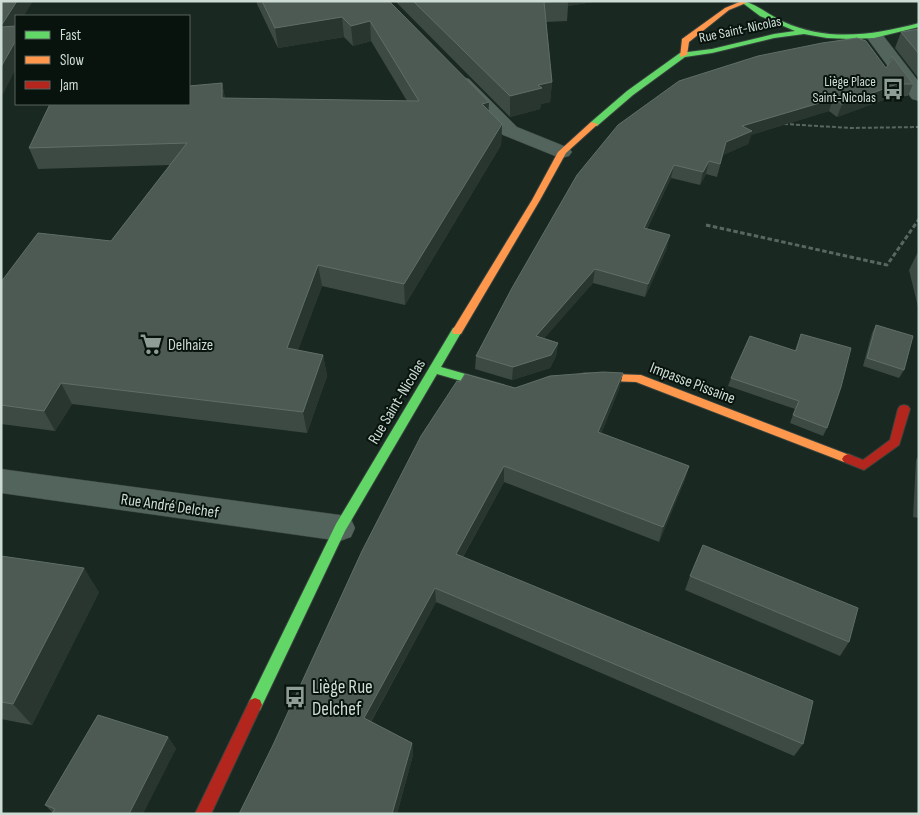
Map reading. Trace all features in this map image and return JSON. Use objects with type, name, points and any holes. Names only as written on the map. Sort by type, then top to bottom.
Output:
[{"type":"street","points":[[743,2],[767,19],[803,32],[853,38],[876,38],[903,33],[919,25]]},
{"type":"street","name":"Rue Saint-Nicolas","points":[[683,55],[685,41],[727,9],[743,2]]},
{"type":"street","name":"Rue Saint-Nicolas","points":[[203,814],[340,528],[536,200],[562,152],[630,93],[683,55],[712,51],[765,38],[803,32]]},
{"type":"street","points":[[876,38],[919,95]]},
{"type":"street","points":[[449,70],[510,131],[562,152]]},
{"type":"street","points":[[434,368],[513,392]]},
{"type":"street","name":"Impasse Pissaine","points":[[573,378],[600,376],[637,378],[864,465],[895,442],[904,409]]},
{"type":"street","name":"Rue André Delchef","points":[[1,481],[340,528]]},
{"type":"path","points":[[784,124],[879,129],[919,126]]},
{"type":"path","points":[[706,225],[886,265],[919,219]]},
{"type":"building","points":[[1,1],[17,1],[1,26]]},
{"type":"building","points":[[262,1],[389,1],[489,102],[482,104],[502,124],[404,284],[318,265],[287,348],[323,355],[303,412],[61,383],[44,411],[1,405],[1,282],[38,233],[111,241],[187,143],[29,148],[50,105],[190,105],[190,86],[222,83],[222,98],[419,101],[370,21],[351,26],[342,17],[275,28]]},
{"type":"building","points":[[413,1],[568,1],[544,2],[552,82],[538,85],[542,88],[510,96]]},
{"type":"building","points":[[15,26],[15,42],[1,67],[1,27]]},
{"type":"building","points":[[919,29],[919,54],[901,32]]},
{"type":"building","points":[[857,38],[866,41],[886,68],[892,56],[913,84],[897,84],[842,104],[833,99],[742,126],[752,131],[726,142],[720,164],[709,161],[703,172],[674,165],[644,228],[670,235],[648,284],[595,269],[536,336],[558,343],[551,355],[513,367],[476,356],[512,288],[577,175],[618,125],[679,81],[758,56]]},
{"type":"building","points":[[876,325],[913,336],[904,370],[867,358]]},
{"type":"building","points":[[801,334],[851,348],[841,387],[827,428],[793,415],[799,401],[731,378],[750,336],[796,351]]},
{"type":"building","points":[[603,372],[623,373],[598,432],[689,466],[663,527],[504,466],[456,554],[813,701],[803,744],[435,588],[364,718],[412,743],[392,814],[239,814],[273,745],[362,551],[421,436],[457,381],[460,382],[465,374],[515,388],[550,376]]},
{"type":"building","points":[[703,545],[858,608],[849,642],[690,576]]},
{"type":"building","points":[[1,556],[84,568],[13,704],[1,702]]},
{"type":"building","points":[[98,715],[168,737],[129,814],[52,814],[55,809],[45,805]]},
{"type":"traffic: fast","points":[[743,1],[783,25],[827,36],[874,36],[897,32],[919,25]]},
{"type":"traffic: fast","points":[[594,124],[630,93],[683,55],[712,51],[774,36],[803,32]]},
{"type":"traffic: fast","points":[[255,705],[340,528],[457,331]]},
{"type":"traffic: fast","points":[[434,369],[500,388]]},
{"type":"traffic: slow","points":[[683,55],[685,41],[727,9],[743,3]]},
{"type":"traffic: slow","points":[[457,331],[536,200],[562,152],[594,124]]},
{"type":"traffic: slow","points":[[585,377],[637,378],[848,459]]},
{"type":"traffic: jam","points":[[848,459],[864,465],[895,442],[904,409]]},
{"type":"traffic: jam","points":[[203,814],[255,705]]},
{"type":"place","name":"Liège Place Saint-Nicolas","points":[[893,89]]},
{"type":"place","name":"Delhaize","points":[[151,344]]},
{"type":"place","name":"Liège Rue Delchef","points":[[295,697]]}]
